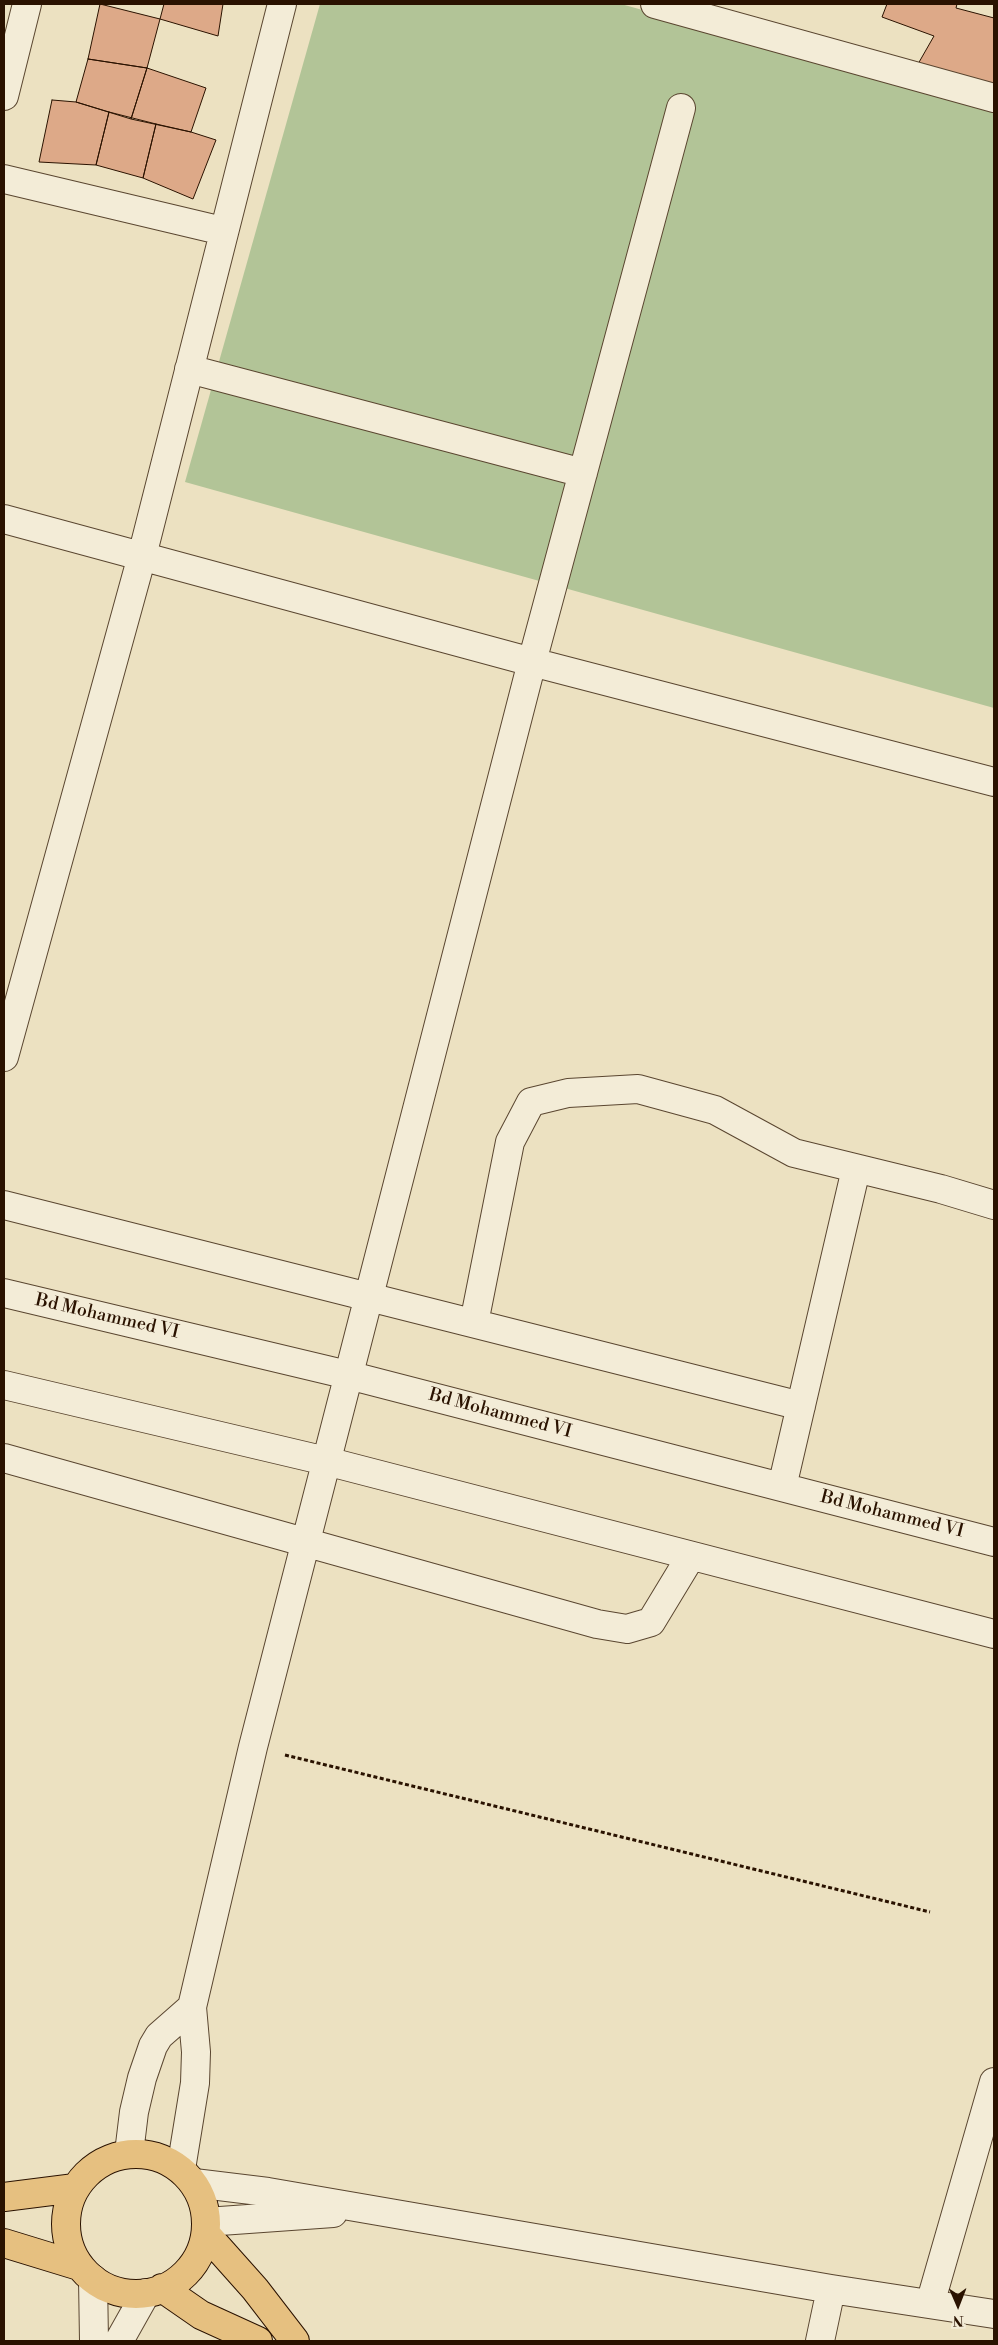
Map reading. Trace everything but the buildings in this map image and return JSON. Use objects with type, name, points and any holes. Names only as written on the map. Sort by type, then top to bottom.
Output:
[{"type":"main road","points":[[4,2243],[86,2273],[109,2289],[127,2294],[154,2291],[180,2278],[192,2266],[201,2251],[206,2228],[202,2200],[188,2176],[156,2157],[129,2153],[111,2158],[94,2167],[75,2188],[66,2213],[66,2232],[86,2273]]},
{"type":"main road","points":[[4,2197],[75,2188]]},
{"type":"main road","points":[[206,2228],[295,2341]]},
{"type":"main road","points":[[154,2291],[258,2341]]},
{"type":"street","points":[[4,96],[27,4]]},
{"type":"street","points":[[4,1057],[142,556],[282,4]]},
{"type":"street","points":[[655,4],[994,98]]},
{"type":"street","points":[[681,108],[532,662],[252,1747],[192,2007],[196,2052],[196,2083],[188,2176],[364,2210],[831,2289],[994,2314]]},
{"type":"street","points":[[4,179],[223,231]]},
{"type":"street","points":[[189,369],[583,473]]},
{"type":"street","points":[[4,519],[532,662],[994,782]]},
{"type":"street","points":[[474,1323],[510,1142],[531,1102],[568,1092],[638,1089],[715,1110],[794,1153],[856,1170],[941,1189],[994,1205]]},
{"type":"street","points":[[782,1487],[856,1170]]},
{"type":"street","points":[[4,1205],[801,1406]]},
{"type":"street","name":"Bd Mohammed VI","points":[[4,1293],[348,1374],[994,1542]]},
{"type":"street","points":[[4,1385],[326,1461],[994,1634]]},
{"type":"street","points":[[4,1458],[598,1624],[627,1629],[651,1622],[691,1556]]},
{"type":"street","points":[[129,2153],[138,2095],[153,2046],[159,2036],[192,2007]]},
{"type":"street","points":[[930,2304],[994,2082]]},
{"type":"street","points":[[206,2228],[266,2219],[364,2210]]},
{"type":"street","points":[[86,2273],[94,2341]]},
{"type":"street","points":[[820,2341],[831,2289]]},
{"type":"street","points":[[119,2341],[154,2291]]},
{"type":"path","points":[[252,1747],[930,1912]]},
{"type":"green space","points":[[320,4],[621,4],[994,108],[994,708],[185,482]]}]
